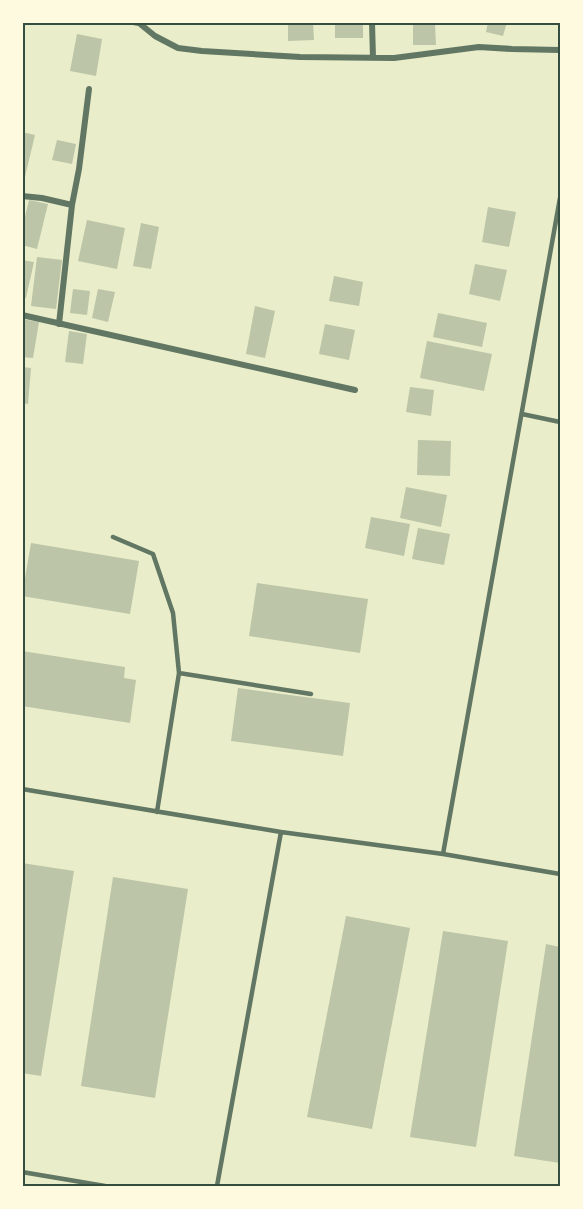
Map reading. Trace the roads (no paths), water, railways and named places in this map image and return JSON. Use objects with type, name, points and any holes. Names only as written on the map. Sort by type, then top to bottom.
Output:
[{"type":"street","points":[[133,22],[139,23],[154,36],[178,48],[202,51],[300,57],[394,58],[479,47],[561,50]]},
{"type":"street","points":[[372,22],[373,58]]},
{"type":"street","points":[[59,324],[72,205],[89,89]]},
{"type":"street","points":[[22,196],[72,205]]},
{"type":"street","points":[[22,315],[355,390]]},
{"type":"lane","points":[[443,854],[561,198]]},
{"type":"lane","points":[[522,414],[561,422]]},
{"type":"lane","points":[[113,537],[153,554],[173,614],[179,673],[157,812]]},
{"type":"lane","points":[[179,673],[311,694]]},
{"type":"lane","points":[[22,789],[281,832],[443,854],[561,874]]},
{"type":"lane","points":[[217,1186],[281,832]]},
{"type":"lane","points":[[22,1172],[105,1186]]}]
